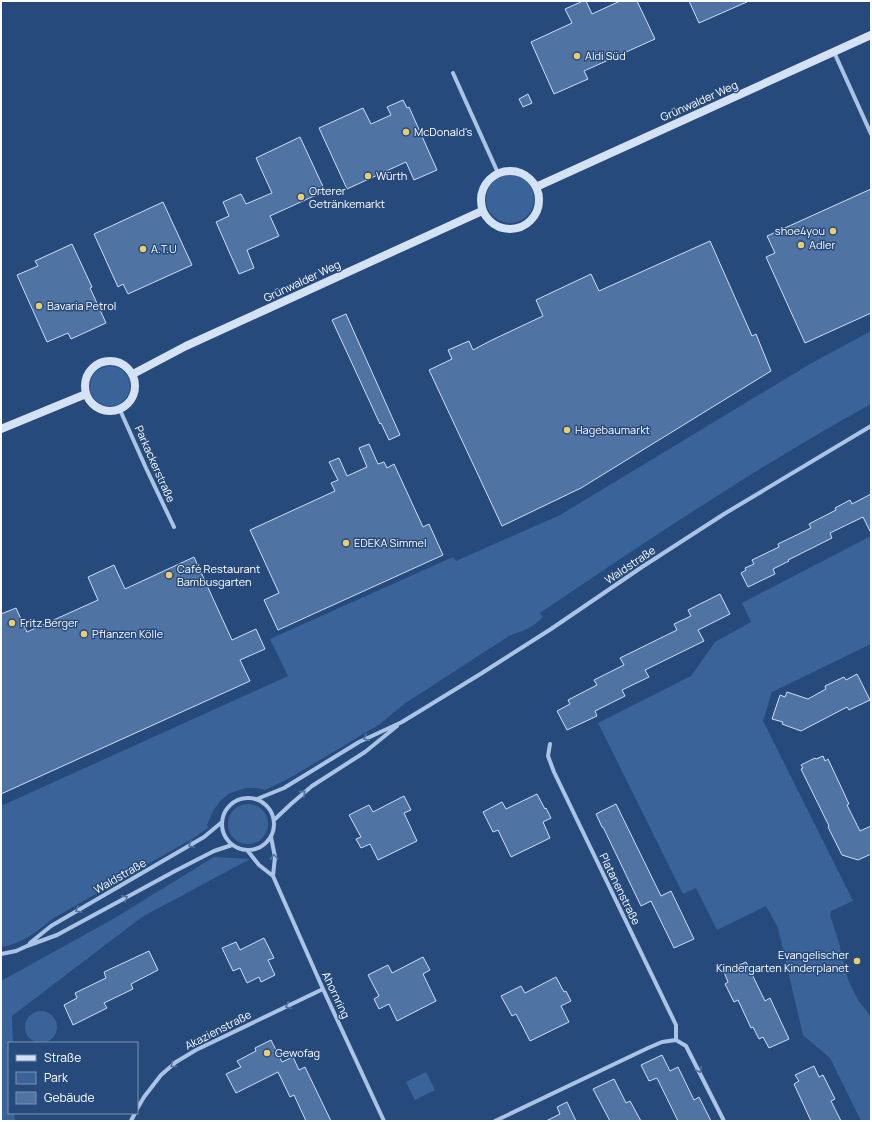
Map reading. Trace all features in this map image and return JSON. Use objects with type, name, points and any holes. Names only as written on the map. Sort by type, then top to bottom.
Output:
[{"type":"main road","name":"Grünwalder Weg","points":[[536,187],[871,35]]},
{"type":"main road","points":[[505,171],[518,172],[526,175],[532,180],[536,187],[539,196],[539,205],[530,222],[515,229],[506,229],[499,227],[486,218],[480,202],[481,193],[490,178],[498,173],[505,171]]},
{"type":"main road","name":"Grünwalder Weg","points":[[133,374],[186,346],[482,210]]},
{"type":"main road","points":[[109,361],[119,362],[127,367],[133,374],[135,382],[134,394],[127,405],[120,410],[112,412],[104,411],[96,407],[86,394],[84,386],[86,377],[90,370],[99,363],[109,361]]},
{"type":"main road","points":[[1,429],[86,394]]},
{"type":"street","points":[[834,52],[871,134]]},
{"type":"street","points":[[453,73],[498,173]]},
{"type":"street","name":"Parkackerstraße","points":[[120,410],[174,527]]},
{"type":"street","name":"Waldstraße","points":[[27,946],[51,926],[204,837],[222,822],[230,805],[238,800],[248,798],[257,799],[284,788],[359,742],[402,722],[551,629],[642,567],[724,514],[871,426]]},
{"type":"street","name":"Waldstraße","points":[[274,820],[312,786],[364,752],[402,722]]},
{"type":"street","name":"Platanenstraße","points":[[550,744],[548,756],[554,772],[676,1025],[676,1040]]},
{"type":"street","points":[[222,822],[223,831],[226,838],[232,845],[239,849],[247,850],[254,850],[261,847],[267,843],[271,837],[274,829],[274,820],[269,807],[257,799]]},
{"type":"street","name":"Ahornring","points":[[271,837],[275,857],[273,876]]},
{"type":"street","name":"Waldstraße","points":[[1,954],[16,951],[57,935],[175,871],[214,851],[232,845]]},
{"type":"street","name":"Ahornring","points":[[247,850],[259,865],[273,876],[384,1121]]},
{"type":"street","name":"Akazienstraße","points":[[138,1107],[161,1075],[176,1062],[196,1050],[323,989]]},
{"type":"street","points":[[495,1121],[648,1048],[662,1042],[676,1040],[686,1046],[724,1121]]},
{"type":"green space","points":[[510,175],[519,177],[527,182],[532,190],[534,199],[532,208],[527,216],[519,221],[510,223],[501,221],[493,216],[488,208],[486,199],[488,190],[493,182],[501,177]]},
{"type":"green space","points":[[871,331],[871,404],[786,453],[662,531],[540,613],[543,617],[533,625],[525,630],[509,636],[404,704],[380,724],[288,779],[265,790],[246,788],[230,793],[221,800],[213,811],[207,825],[208,828],[192,839],[52,919],[28,937],[1,947],[1,806],[288,676],[270,639],[453,557],[456,561],[560,515],[810,364]]},
{"type":"green space","points":[[110,366],[124,372],[130,386],[124,400],[110,406],[96,400],[90,386],[96,372]]},
{"type":"green space","points":[[871,536],[871,644],[772,692],[763,721],[853,901],[831,911],[830,915],[839,943],[848,980],[858,1000],[871,1017],[871,1121],[861,1121],[830,1058],[803,1035],[778,928],[766,906],[717,930],[696,888],[683,894],[598,723],[691,676],[715,642],[751,622],[742,603]]},
{"type":"green space","points":[[248,804],[259,807],[265,813],[268,824],[265,835],[259,841],[248,844],[237,841],[231,835],[228,824],[231,813],[237,807]]},
{"type":"green space","points":[[214,857],[250,859],[142,917],[12,1016],[13,1042],[8,1042],[8,1114],[14,1114],[15,1121],[1,1121],[1,981],[113,919]]},
{"type":"green space","points":[[38,1011],[44,1011],[53,1015],[57,1024],[55,1036],[47,1042],[32,1041],[27,1036],[25,1030],[25,1024],[29,1015]]},
{"type":"green space","points":[[426,1072],[435,1090],[415,1100],[406,1082]]},
{"type":"building","name":"Aldi Süd","points":[[586,1],[592,14],[620,1],[637,1],[655,39],[584,71],[588,79],[554,94],[531,42],[572,23],[565,9]]},
{"type":"building","points":[[689,1],[749,1],[699,23]]},
{"type":"building","points":[[528,94],[532,103],[523,107],[519,99]]},
{"type":"building","points":[[403,100],[407,108],[409,107],[437,170],[414,180],[406,162],[347,189],[319,128],[363,108],[371,124],[391,115],[387,107]]},
{"type":"building","points":[[300,137],[325,191],[270,216],[279,236],[247,250],[254,268],[239,274],[216,222],[229,216],[223,202],[241,194],[246,204],[272,193],[256,158]]},
{"type":"building","points":[[871,189],[871,313],[805,343],[766,257],[775,253],[767,236]]},
{"type":"building","name":"A.T.U","points":[[163,202],[192,265],[128,294],[123,284],[118,287],[94,234]]},
{"type":"building","name":"Hagebaumarkt","points":[[710,241],[752,336],[756,334],[771,371],[581,488],[502,526],[429,370],[452,359],[448,350],[469,341],[473,350],[543,316],[536,300],[591,274],[599,291]]},
{"type":"building","points":[[72,244],[92,287],[90,288],[106,323],[71,339],[68,333],[47,342],[17,275],[38,266],[35,261]]},
{"type":"building","points":[[346,314],[400,435],[389,440],[381,423],[380,424],[332,320]]},
{"type":"building","name":"EDEKA Simmel","points":[[369,444],[378,464],[384,462],[387,468],[394,464],[423,527],[429,524],[443,555],[278,630],[264,600],[279,593],[250,530],[335,491],[331,483],[338,480],[329,462],[339,458],[347,476],[367,467],[359,448]]},
{"type":"building","points":[[871,494],[871,533],[863,517],[830,533],[832,538],[788,560],[789,561],[773,569],[775,574],[748,587],[741,573],[746,570],[745,568],[754,564],[752,560],[779,547],[778,544],[811,528],[809,524],[836,510],[835,508],[850,500],[852,504]]},
{"type":"building","points":[[194,557],[232,640],[256,629],[265,649],[240,660],[250,681],[1,794],[1,614],[16,608],[27,632],[98,600],[88,577],[114,565],[125,589]]},
{"type":"building","points":[[720,594],[730,614],[698,630],[704,641],[645,670],[649,677],[622,690],[625,696],[595,711],[597,716],[567,730],[557,711],[570,704],[568,700],[597,685],[594,680],[624,665],[620,658],[677,630],[674,624],[691,616],[688,610]]},
{"type":"building","points":[[857,674],[870,700],[849,710],[847,707],[801,731],[782,724],[783,722],[772,719],[780,695],[785,697],[787,692],[808,699],[826,689],[825,686],[844,677],[846,680]]},
{"type":"building","points":[[823,756],[825,761],[828,759],[849,804],[847,805],[860,831],[871,826],[871,854],[858,860],[842,855],[801,769],[803,768],[801,765]]},
{"type":"building","points":[[537,794],[551,818],[543,822],[550,838],[511,857],[498,830],[493,832],[483,812],[502,802],[506,809]]},
{"type":"building","points":[[404,796],[411,810],[404,813],[417,841],[378,860],[370,844],[361,848],[356,839],[361,837],[349,815],[369,805],[373,812]]},
{"type":"building","points":[[616,804],[661,896],[671,891],[694,939],[674,948],[651,901],[641,906],[596,814]]},
{"type":"building","points":[[264,938],[274,958],[268,960],[275,975],[261,982],[259,977],[247,983],[240,968],[233,971],[222,948],[236,942],[240,950]]},
{"type":"building","points":[[149,951],[158,970],[131,984],[133,989],[104,1003],[107,1008],[73,1025],[64,1005],[77,998],[75,993],[106,978],[104,972]]},
{"type":"building","points":[[423,957],[430,970],[423,974],[436,1001],[397,1021],[389,1004],[379,1009],[374,999],[379,996],[368,975],[388,965],[392,973]]},
{"type":"building","points":[[746,962],[765,1001],[770,998],[789,1039],[769,1048],[763,1037],[759,1039],[753,1027],[751,1028],[738,1000],[734,1002],[725,984],[728,982],[724,972]]},
{"type":"building","points":[[556,977],[571,1001],[561,1006],[569,1022],[530,1041],[516,1014],[512,1016],[501,996],[521,986],[525,993]]},
{"type":"building","points":[[271,1040],[282,1062],[293,1057],[299,1070],[305,1067],[331,1121],[306,1121],[294,1095],[290,1097],[278,1072],[236,1093],[226,1074],[241,1067],[237,1061],[256,1051],[255,1048]]},
{"type":"building","points":[[662,1055],[670,1071],[678,1067],[694,1100],[699,1097],[711,1121],[678,1121],[657,1078],[649,1081],[641,1065]]},
{"type":"building","points":[[814,1066],[819,1077],[823,1075],[835,1099],[831,1101],[841,1121],[811,1121],[794,1084],[799,1081],[795,1075]]},
{"type":"building","points":[[614,1079],[626,1103],[630,1101],[641,1121],[610,1121],[593,1089]]},
{"type":"building","points":[[567,1102],[576,1121],[546,1121],[560,1114],[557,1107]]},
{"type":"place","name":"Aldi Süd","points":[[577,56]]},
{"type":"place","name":"McDonald's","points":[[406,132]]},
{"type":"place","name":"Würth","points":[[368,176]]},
{"type":"place","name":"Orterer Getränkemarkt","points":[[301,197]]},
{"type":"place","name":"shoe4you","points":[[833,231]]},
{"type":"place","name":"Adler","points":[[801,245]]},
{"type":"place","name":"A.T.U","points":[[143,249]]},
{"type":"place","name":"Bavaria Petrol","points":[[39,306]]},
{"type":"place","name":"Hagebaumarkt","points":[[567,430]]},
{"type":"place","name":"EDEKA Simmel","points":[[346,543]]},
{"type":"place","name":"Café Restaurant Bambusgarten","points":[[169,575]]},
{"type":"place","name":"Fritz Berger","points":[[12,623]]},
{"type":"place","name":"Pflanzen Kölle","points":[[84,634]]},
{"type":"place","name":"Evangelischer Kindergarten Kinderplanet","points":[[857,961]]},
{"type":"place","name":"Gewofag","points":[[267,1053]]}]
